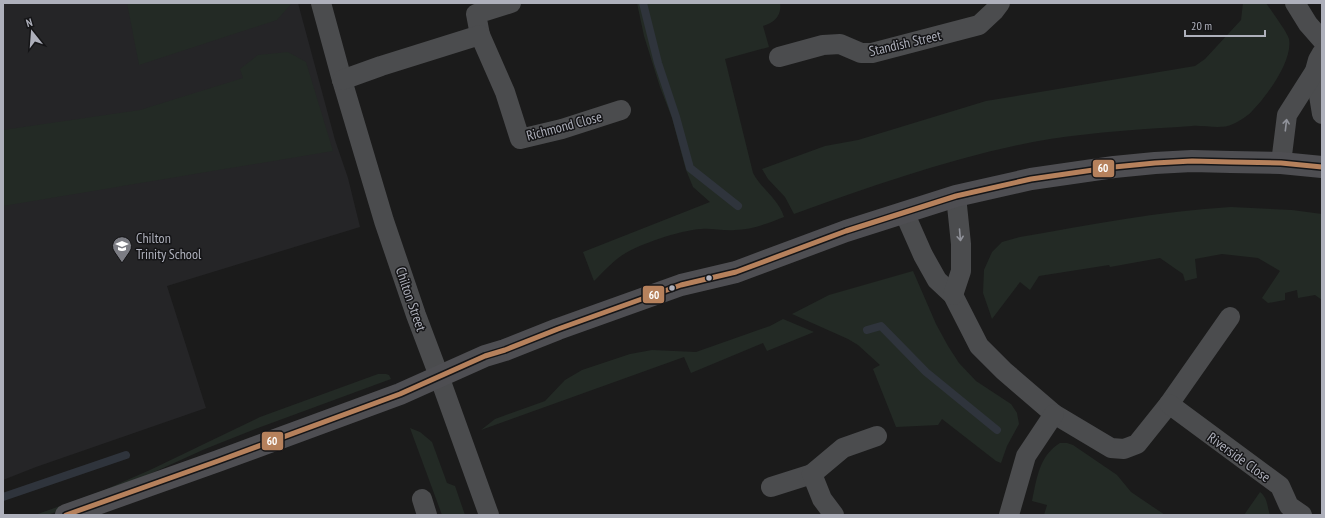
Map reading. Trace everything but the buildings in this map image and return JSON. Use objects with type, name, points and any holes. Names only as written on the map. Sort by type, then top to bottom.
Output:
[{"type":"main road","points":[[66,515],[400,394],[485,356],[505,350],[558,329],[673,288],[736,272],[846,231],[956,196],[1031,179],[1114,167],[1192,161],[1281,163],[1322,167]]},
{"type":"street","name":"Chilton Street","points":[[321,3],[342,80],[384,221],[416,315],[489,515]]},
{"type":"street","name":"Richmond Close","points":[[511,3],[476,14],[480,35],[505,92],[520,140],[562,129],[621,110]]},
{"type":"street","name":"Standish Street","points":[[779,57],[823,45],[840,44],[861,53],[872,53],[979,25],[1000,3]]},
{"type":"street","points":[[1295,3],[1308,24],[1322,40]]},
{"type":"street","points":[[342,80],[381,66],[480,35]]},
{"type":"street","points":[[1319,62],[1322,114]]},
{"type":"street","points":[[1281,163],[1287,115],[1319,62]]},
{"type":"street","points":[[953,295],[961,271],[961,244],[956,196]]},
{"type":"street","points":[[904,212],[923,255],[937,280],[953,295],[979,346],[1004,371],[1054,414],[1111,448],[1124,449],[1137,444],[1169,404],[1230,317]]},
{"type":"street","name":"Riverside Close","points":[[1169,404],[1280,486],[1289,506],[1302,515]]},
{"type":"street","points":[[1009,515],[1026,456],[1054,414]]},
{"type":"street","points":[[771,487],[812,474],[843,448],[877,436]]},
{"type":"street","points":[[812,474],[822,499],[834,515]]},
{"type":"shaded area","name":"Chilton Trinity School","points":[[3,3],[298,3],[335,140],[348,178],[360,227],[167,286],[206,408],[36,467],[3,480]]},
{"type":"shaded area","points":[[127,3],[292,3],[277,20],[139,65]]},
{"type":"shaded area","points":[[637,3],[780,3],[780,12],[774,21],[763,26],[769,47],[725,59],[753,173],[778,204],[784,217],[747,229],[692,230],[659,239],[637,247],[621,256],[594,281],[583,252],[710,202],[693,187],[686,170],[672,118],[660,87],[644,36]]},
{"type":"shaded area","points":[[1243,3],[1266,3],[1288,36],[1289,48],[1287,57],[1278,77],[1259,104],[1247,116],[1228,126],[1192,126],[1103,133],[1050,139],[1017,145],[952,161],[794,214],[785,197],[768,179],[762,169],[825,146],[858,140],[986,101],[1195,66],[1205,59],[1241,20]]},
{"type":"shaded area","points":[[288,52],[306,62],[333,151],[3,206],[3,130],[140,110],[243,78],[240,69],[258,55]]},
{"type":"shaded area","points":[[1231,207],[1292,210],[1322,214],[1322,300],[1315,295],[1298,298],[1297,290],[1285,293],[1285,300],[1268,303],[1262,298],[1280,271],[1258,258],[1222,254],[1195,259],[1197,278],[1185,281],[1183,274],[1160,258],[1110,267],[1109,265],[1039,276],[1030,290],[1020,282],[992,319],[983,293],[984,270],[992,252],[1002,242],[1020,237],[1125,219]]},
{"type":"shaded area","points":[[913,271],[936,324],[959,363],[976,381],[1011,404],[1017,413],[1019,424],[1007,446],[1001,463],[996,461],[942,419],[938,425],[896,427],[873,369],[880,365],[858,345],[848,339],[792,314],[829,295]]},
{"type":"shaded area","points":[[783,319],[814,332],[767,351],[763,343],[691,373],[684,357],[481,430],[495,419],[545,401],[565,380],[582,370],[630,354],[652,350],[696,352],[770,326]]},
{"type":"shaded area","points":[[378,374],[389,375],[391,379],[205,449],[121,487],[68,508],[47,515],[35,515],[102,491],[150,470],[260,417]]},
{"type":"shaded area","points":[[410,428],[420,432],[432,442],[447,483],[455,486],[465,515],[442,515]]},
{"type":"shaded area","points":[[1060,443],[1073,445],[1117,475],[1131,492],[1165,515],[1044,515],[1047,505],[1032,501],[1043,461],[1047,454]]},
{"type":"shaded area","points":[[1260,492],[1266,500],[1270,515],[1244,515]]},
{"type":"waterway","points":[[643,3],[658,63],[676,117],[690,168],[738,206]]},
{"type":"waterway","points":[[867,330],[881,326],[926,372],[997,430]]},
{"type":"waterway","points":[[3,497],[126,455]]},
{"type":"transit line","name":"60","points":[[66,515],[400,394],[485,356],[505,350],[558,329],[681,285],[736,272],[846,231],[956,196],[1031,179],[1114,167],[1155,163],[1192,161],[1281,163],[1322,167]]},
{"type":"place","name":"Chilton Trinity School","points":[[122,263]]}]
